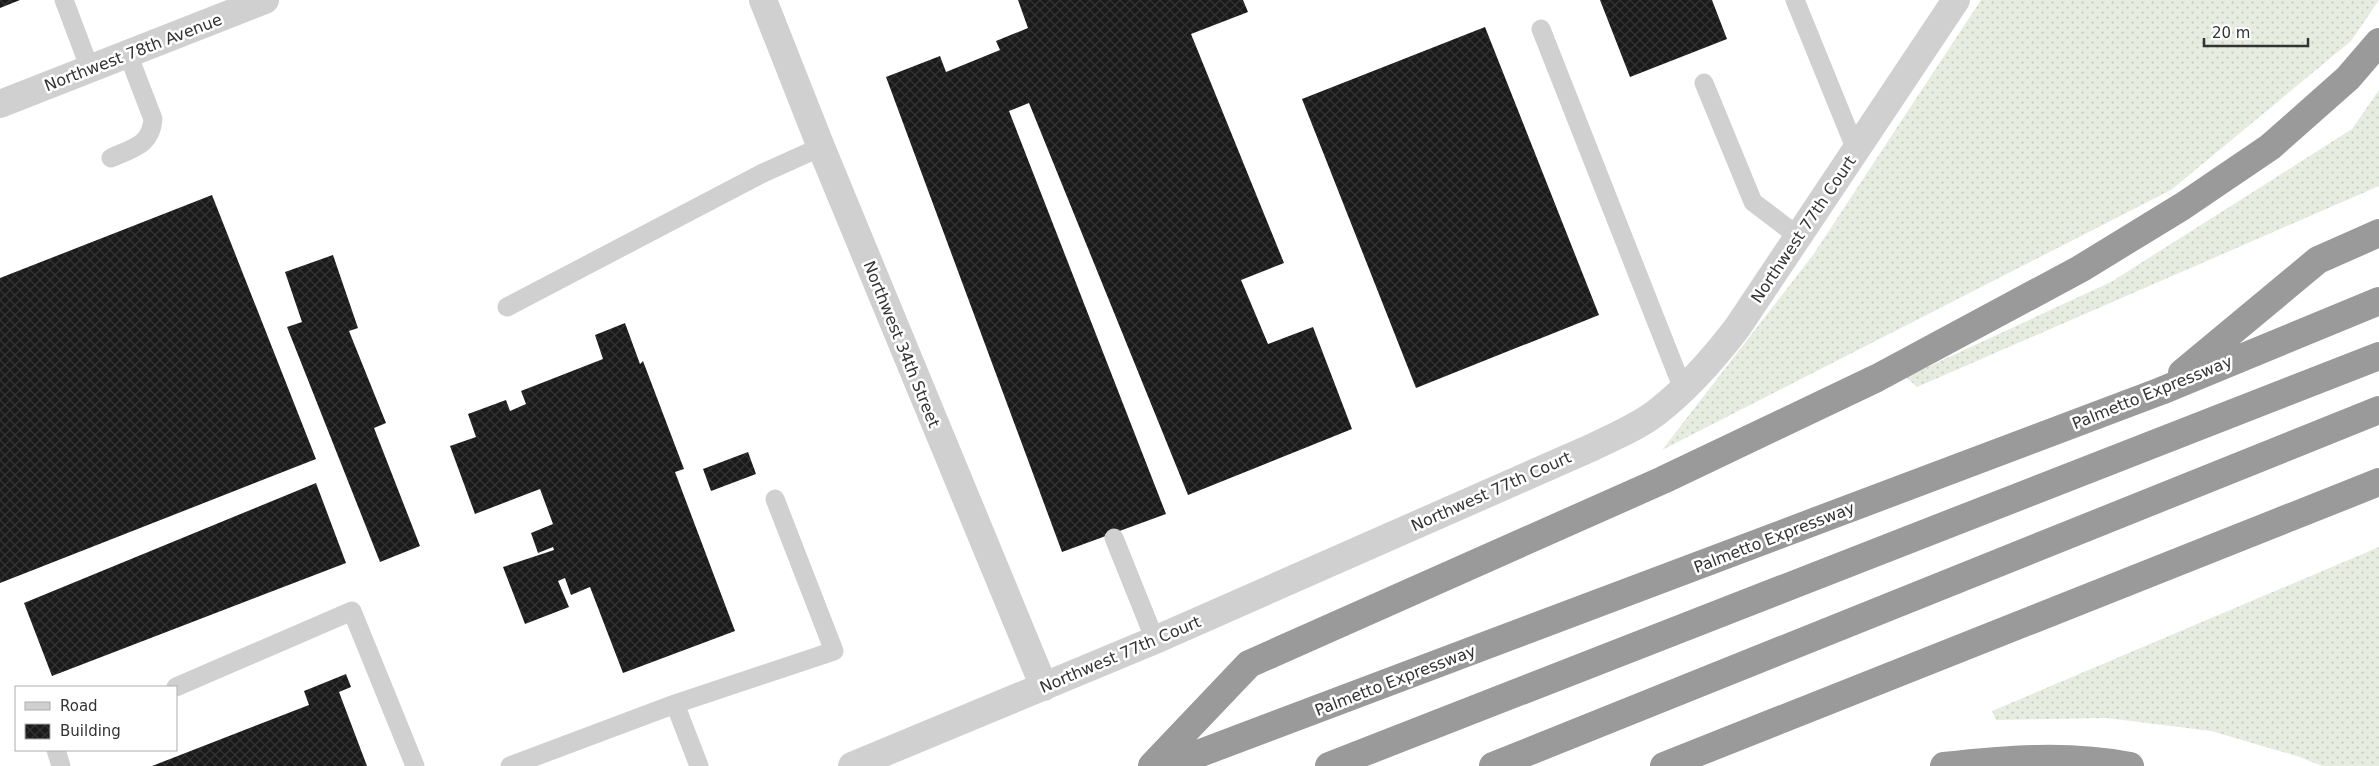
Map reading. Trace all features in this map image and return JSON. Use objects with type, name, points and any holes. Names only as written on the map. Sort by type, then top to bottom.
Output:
[{"type":"highway","points":[[1152,766],[1249,664],[1663,480],[1877,378],[2080,268],[2183,206],[2270,147],[2348,78],[2379,42]]},
{"type":"highway","points":[[2162,391],[2318,260],[2379,232]]},
{"type":"highway","name":"Palmetto Expressway","points":[[1166,766],[2162,391],[2379,301]]},
{"type":"highway","points":[[1329,766],[2379,356]]},
{"type":"highway","points":[[1493,766],[2379,410]]},
{"type":"highway","points":[[1664,766],[2379,482]]},
{"type":"highway","points":[[1944,766],[2007,759],[2097,760],[2130,766]]},
{"type":"street","name":"Northwest 78th Avenue","points":[[0,104],[265,0]]},
{"type":"street","name":"Northwest 34th Street","points":[[763,0],[821,147],[1044,687]]},
{"type":"street","name":"Northwest 77th Court","points":[[852,766],[1155,640],[1593,447],[1639,424],[1657,412],[1683,389],[1718,353],[1738,328],[1956,0]]},
{"type":"lane","points":[[64,0],[90,69]]},
{"type":"lane","points":[[1795,0],[1856,150]]},
{"type":"lane","points":[[1541,29],[1683,389]]},
{"type":"lane","points":[[111,158],[146,142],[152,129],[153,119],[128,54]]},
{"type":"lane","points":[[1704,83],[1752,202],[1799,237]]},
{"type":"lane","points":[[507,307],[763,173],[821,147]]},
{"type":"lane","points":[[510,766],[675,704],[834,650],[775,499]]},
{"type":"lane","points":[[1114,538],[1155,640]]},
{"type":"lane","points":[[178,686],[352,612],[415,766]]},
{"type":"lane","points":[[675,704],[698,766]]},
{"type":"lane","points":[[56,751],[61,766]]},
{"type":"shaded area","points":[[1981,0],[2379,0],[2351,41],[2171,190],[1662,450],[1813,255]]},
{"type":"shaded area","points":[[2379,90],[2379,186],[1917,387],[1906,377],[2111,282],[2352,129]]},
{"type":"shaded area","points":[[2379,547],[2379,766],[2322,766],[2297,756],[2211,731],[2107,718],[1996,720],[1992,711]]},
{"type":"building","points":[[0,0],[20,0],[0,8]]},
{"type":"building","points":[[1018,0],[1243,0],[1248,12],[1191,34],[1284,263],[1241,280],[1268,344],[1313,327],[1352,429],[1188,495],[1029,103],[1009,111],[1166,514],[1062,552],[886,77],[940,56],[946,72],[1000,50],[996,41],[1028,28]]},
{"type":"building","points":[[1600,0],[1712,0],[1727,39],[1630,77]]},
{"type":"building","points":[[1485,27],[1599,315],[1416,388],[1302,99]]},
{"type":"building","points":[[212,195],[316,459],[0,583],[0,278]]},
{"type":"building","points":[[333,255],[358,328],[349,331],[386,423],[374,428],[420,546],[380,562],[287,327],[302,322],[285,272]]},
{"type":"building","points":[[625,323],[640,364],[643,361],[684,469],[675,472],[735,631],[623,673],[590,587],[571,595],[565,578],[558,581],[569,607],[525,624],[503,567],[554,550],[553,547],[538,553],[531,533],[553,524],[540,489],[475,514],[450,446],[476,437],[468,414],[506,400],[510,411],[526,404],[521,391],[603,359],[595,335]]},
{"type":"building","points":[[748,452],[756,474],[711,491],[703,469]]},
{"type":"building","points":[[316,483],[346,563],[52,676],[24,603]]},
{"type":"building","points":[[346,674],[351,687],[339,692],[367,766],[152,766],[309,705],[304,691]]}]
